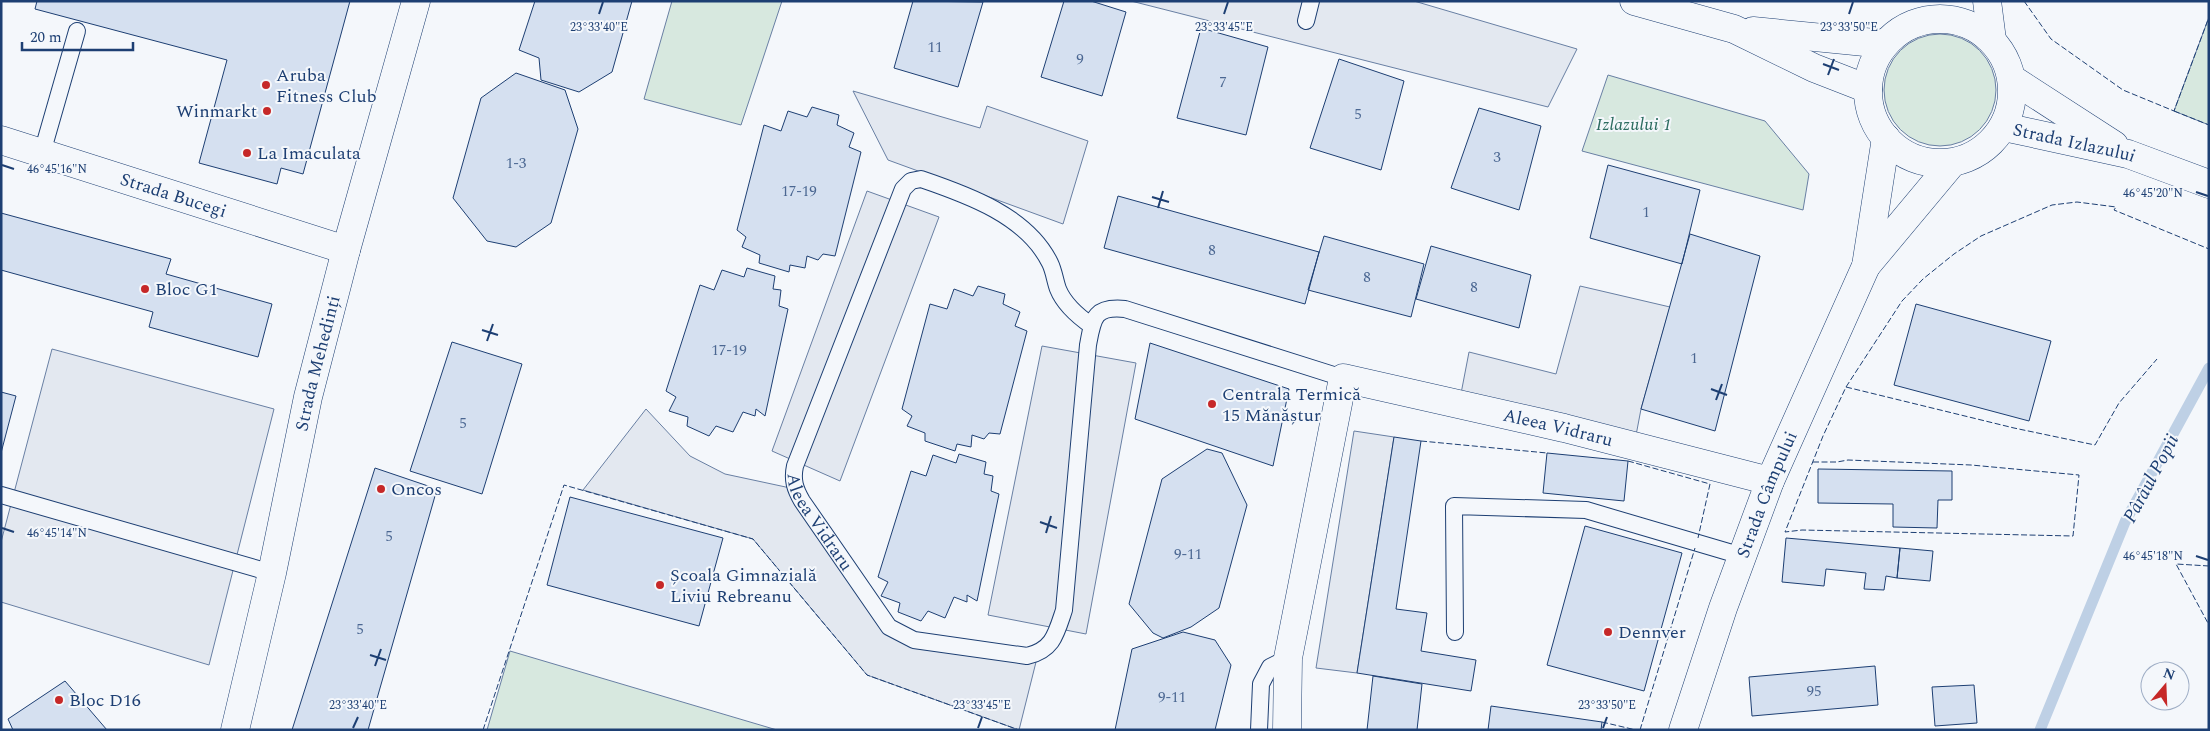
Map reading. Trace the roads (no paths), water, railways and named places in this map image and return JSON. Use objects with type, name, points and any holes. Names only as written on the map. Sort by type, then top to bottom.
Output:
[{"type":"street","name":"Strada Mehedinți","points":[[235,730],[272,573],[308,396],[346,250],[416,1]]},
{"type":"street","points":[[1634,1],[1734,29],[1885,44]]},
{"type":"street","points":[[1986,1],[1992,40]]},
{"type":"street","name":"Strada Izlazului","points":[[1930,11],[1972,26],[1992,40],[2002,51],[2012,79],[2012,104],[2004,127],[1982,150],[1952,162],[1927,162],[1904,154],[1886,138],[1872,115],[1868,89],[1872,65],[1885,44],[1903,28],[1930,11]]},
{"type":"street","points":[[1734,29],[1814,68],[1868,89]]},
{"type":"street","name":"Strada Izlazului","points":[[2012,79],[2128,154]]},
{"type":"street","name":"Strada Izlazului","points":[[2004,127],[2128,154]]},
{"type":"street","name":"Strada Câmpului","points":[[1683,730],[1742,556],[1770,481],[1866,266],[1886,138]]},
{"type":"street","name":"Strada Bucegi","points":[[1,140],[346,250]]},
{"type":"street","points":[[2128,154],[2209,184]]},
{"type":"street","name":"Strada Câmpului","points":[[1866,266],[1952,162]]},
{"type":"street","points":[[1288,730],[1288,658],[1343,378]]},
{"type":"street","name":"Aleea Vidraru","points":[[1343,378],[1564,428],[1770,481]]},
{"type":"lane","points":[[1306,20],[1311,1]]},
{"type":"lane","points":[[42,153],[77,31]]},
{"type":"lane","name":"Aleea Vidraru","points":[[1092,326],[1068,305],[1059,290],[1051,264],[1034,238],[1023,228],[995,209],[922,179],[911,181],[903,189],[795,466],[792,478],[795,489],[802,501],[889,626],[914,640],[1027,656],[1038,654],[1047,648],[1056,634],[1064,610],[1088,345],[1092,326],[1098,313],[1109,308],[1125,309],[1343,378]]},
{"type":"lane","points":[[1,494],[272,573]]},
{"type":"lane","points":[[1456,632],[1454,506],[1586,510],[1742,556]]},
{"type":"lane","points":[[1259,730],[1260,684],[1270,667],[1288,658]]},
{"type":"waterway","name":"Pârâul Popii","points":[[2040,730],[2125,522],[2209,368]]},
{"type":"place","name":"Aruba Fitness Club","points":[[266,85]]},
{"type":"place","name":"Winmarkt","points":[[267,111]]},
{"type":"place","name":"La Imaculata","points":[[247,153]]},
{"type":"place","name":"Bloc G1","points":[[145,289]]},
{"type":"place","name":"Centrala Termică 15 Mănăștur","points":[[1212,404]]},
{"type":"place","name":"Oncos","points":[[381,489]]},
{"type":"place","name":"Școala Gimnazială Liviu Rebreanu","points":[[660,585]]},
{"type":"place","name":"Dennver","points":[[1608,632]]},
{"type":"place","name":"Bloc D16","points":[[59,700]]},
{"type":"park label","name":"Izlazului 1","points":[[1634,124]]}]
